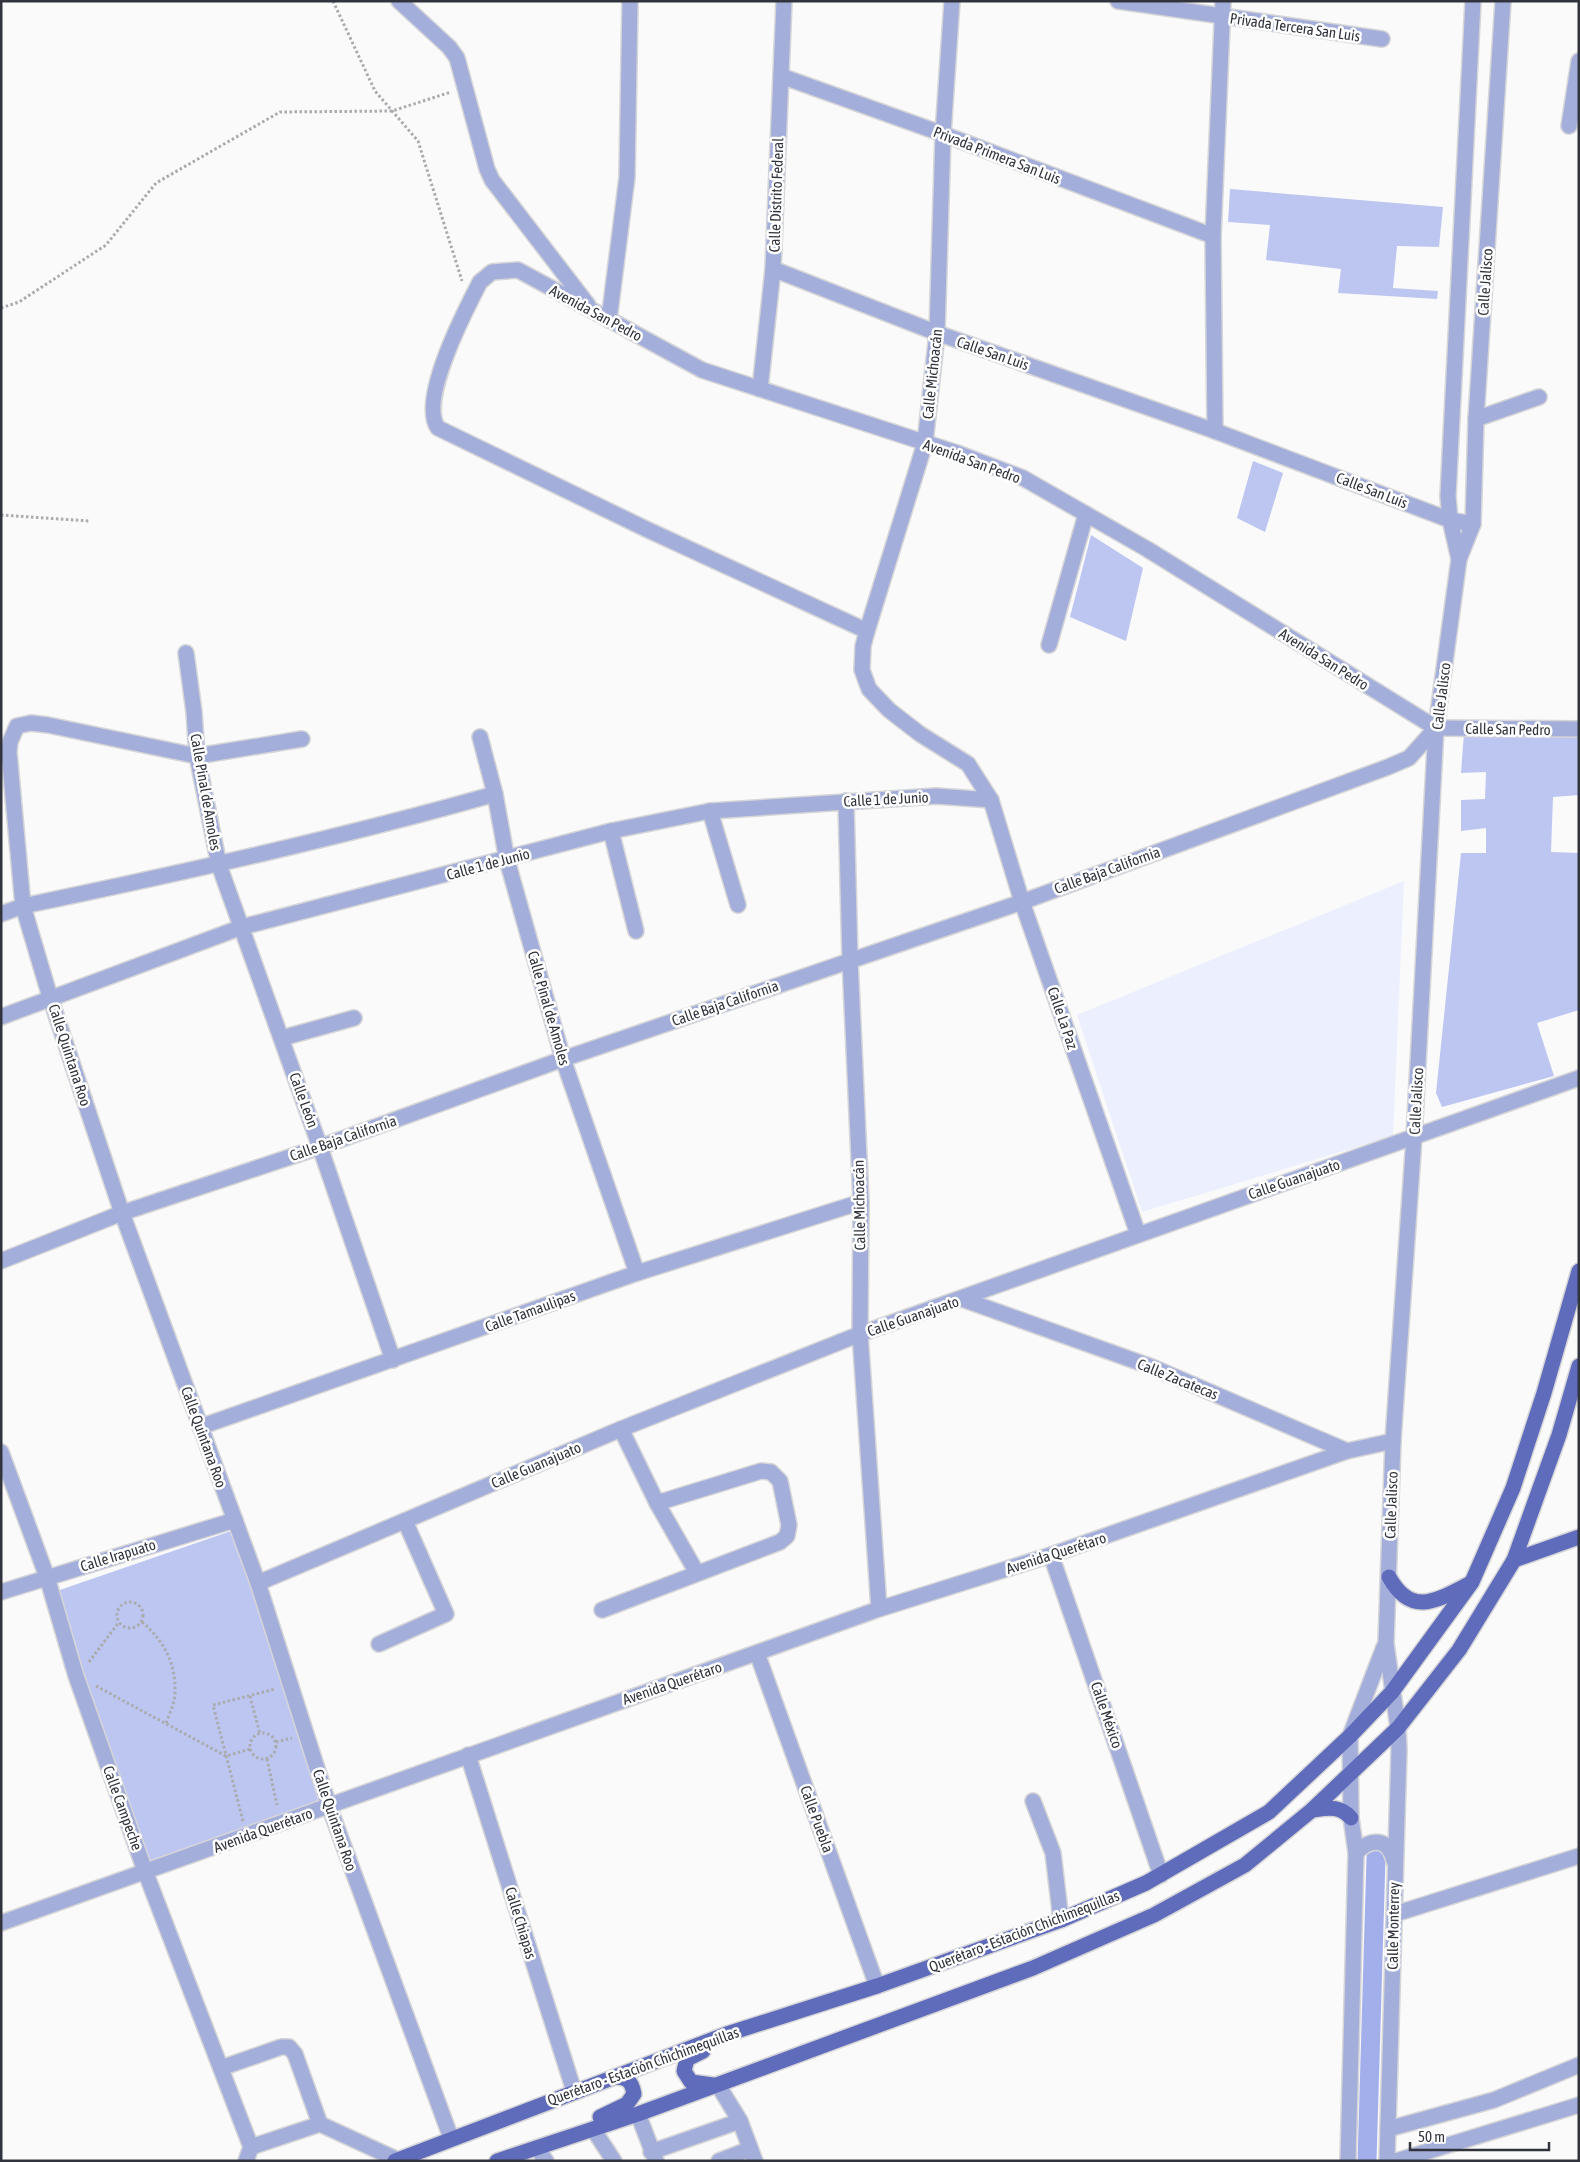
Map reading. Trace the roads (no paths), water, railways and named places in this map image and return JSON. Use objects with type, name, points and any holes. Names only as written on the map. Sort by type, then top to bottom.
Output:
[{"type":"main road","name":"Querétaro - Estación Chichimequillas","points":[[397,2160],[727,2034],[877,1986],[1061,1920],[1161,1876],[1269,1812],[1350,1736],[1392,1692],[1472,1582],[1516,1478],[1544,1393],[1579,1271]]},
{"type":"main road","points":[[501,2160],[638,2114],[1033,1968],[1154,1915],[1245,1865],[1312,1810],[1398,1728],[1459,1650],[1514,1560],[1559,1434],[1579,1366]]},
{"type":"main road","points":[[1514,1560],[1579,1537]]},
{"type":"main road","points":[[1389,1577],[1397,1593],[1408,1600],[1426,1602],[1444,1597],[1472,1582]]},
{"type":"main road","points":[[1312,1810],[1339,1809],[1345,1811],[1351,1818]]},
{"type":"main road","points":[[718,2085],[691,2082],[686,2077],[684,2064],[687,2060],[712,2047],[727,2034]]},
{"type":"main road","points":[[484,2161],[590,2121],[627,2104],[634,2094],[633,2087],[624,2077],[614,2076]]},
{"type":"street","points":[[399,1],[449,47],[457,58],[492,180],[592,310]]},
{"type":"street","points":[[609,320],[627,177],[630,1]]},
{"type":"street","name":"Calle Distrito Federal","points":[[760,389],[773,268],[784,1]]},
{"type":"street","name":"Calle Michoacán","points":[[952,1],[943,134],[938,333],[925,443],[863,646],[862,670],[869,688],[889,710],[920,734],[968,764],[991,800]]},
{"type":"street","name":"Privada Tercera San Luis","points":[[1118,1],[1223,9],[1382,39]]},
{"type":"street","name":"Calle Jalisco","points":[[1458,559],[1450,520],[1448,496],[1473,1]]},
{"type":"street","name":"Calle Jalisco","points":[[1392,1692],[1386,1643],[1392,1441],[1414,1138],[1436,728],[1458,559],[1473,524],[1476,419],[1503,1]]},
{"type":"street","points":[[1215,431],[1213,236],[1223,9]]},
{"type":"street","points":[[1569,126],[1579,61]]},
{"type":"street","name":"Privada Primera San Luis","points":[[781,76],[943,134],[1213,236]]},
{"type":"street","name":"Calle San Luis","points":[[773,268],[938,333],[1215,431],[1450,520],[1473,524]]},
{"type":"street","name":"Avenida San Pedro","points":[[867,632],[646,529],[438,428],[433,421],[434,400],[443,368],[480,282],[492,272],[518,270],[702,370],[925,443],[1023,478],[1147,549],[1436,728]]},
{"type":"street","points":[[1476,419],[1539,396]]},
{"type":"street","points":[[1049,645],[1086,514]]},
{"type":"street","name":"Calle Pinal de Amoles","points":[[186,654],[194,712],[197,756],[219,865],[242,927]]},
{"type":"street","name":"Calle Quintana Roo","points":[[197,756],[48,725],[30,723],[16,726],[10,742],[10,752],[18,872],[23,906],[50,997],[122,1214],[258,1582],[329,1806],[451,2138]]},
{"type":"street","name":"Calle San Pedro","points":[[1436,728],[1579,729]]},
{"type":"street","name":"Calle Baja California","points":[[1,1261],[122,1214],[320,1147],[563,1059],[1022,902],[1402,761],[1409,758],[1436,728]]},
{"type":"street","name":"Calle Pinal de Amoles","points":[[480,737],[495,794],[506,860],[563,1059],[637,1273]]},
{"type":"street","points":[[197,756],[302,739]]},
{"type":"street","points":[[1,914],[23,906],[219,865],[397,822],[495,794]]},
{"type":"street","name":"Calle 1 de Junio","points":[[1,1018],[50,997],[242,927],[506,860],[611,831],[710,811],[936,796],[991,800]]},
{"type":"street","name":"Calle La Paz","points":[[991,800],[1022,902],[1138,1234]]},
{"type":"street","name":"Calle Michoacán","points":[[846,801],[850,960],[861,1202],[860,1334],[879,1609]]},
{"type":"street","points":[[710,811],[738,905]]},
{"type":"street","points":[[611,831],[636,930]]},
{"type":"street","name":"Calle León","points":[[242,927],[393,1360]]},
{"type":"street","points":[[282,1038],[354,1018]]},
{"type":"street","name":"Calle Guanajuato","points":[[258,1582],[621,1430],[860,1334],[1579,1078]]},
{"type":"street","name":"Calle Tamaulipas","points":[[200,1427],[637,1273],[861,1202]]},
{"type":"street","name":"Calle Zacatecas","points":[[962,1299],[1152,1367],[1347,1452]]},
{"type":"street","points":[[621,1430],[658,1503],[697,1573]]},
{"type":"street","points":[[1347,1452],[1392,1441]]},
{"type":"street","name":"Calle Campeche","points":[[1,1452],[47,1577],[76,1676],[145,1871],[222,2068],[249,2154]]},
{"type":"street","name":"Avenida Querétaro","points":[[1,1923],[879,1609],[1051,1555],[1347,1452]]},
{"type":"street","points":[[602,1610],[780,1542],[787,1536],[789,1525],[780,1481],[771,1472],[761,1472],[658,1503]]},
{"type":"street","name":"Calle Irapuato","points":[[1,1592],[235,1520]]},
{"type":"street","points":[[379,1644],[446,1614],[405,1520]]},
{"type":"street","name":"Calle México","points":[[1051,1555],[1161,1876]]},
{"type":"street","name":"Calle Jalisco","points":[[1350,1736],[1386,1643]]},
{"type":"street","name":"Calle Puebla","points":[[757,1653],[877,1986]]},
{"type":"street","name":"Calle Monterrey","points":[[1387,2161],[1395,1914],[1394,1863],[1398,1728],[1392,1692]]},
{"type":"street","points":[[1348,2161],[1356,1854],[1351,1818],[1350,1736]]},
{"type":"street","name":"Calle Chiapas","points":[[468,1755],[574,2091]]},
{"type":"street","points":[[1033,1801],[1053,1853],[1061,1920]]},
{"type":"street","points":[[1356,1854],[1363,1845],[1374,1842],[1384,1844],[1392,1852],[1394,1863]]},
{"type":"street","points":[[1395,1914],[1579,1856]]},
{"type":"street","points":[[222,2068],[281,2046],[289,2047],[295,2054],[320,2124],[397,2160]]},
{"type":"street","points":[[1388,2129],[1494,2100],[1579,2064]]},
{"type":"street","points":[[718,2085],[740,2121],[753,2155],[719,2161]]},
{"type":"street","points":[[1396,2161],[1579,2105]]},
{"type":"street","points":[[638,2114],[654,2156],[740,2121]]},
{"type":"street","points":[[249,2154],[320,2124]]},
{"type":"street","points":[[593,2129],[614,2161]]},
{"type":"street","points":[[537,2148],[546,2161]]},
{"type":"waterway","points":[[1367,2161],[1376,1858]]}]
